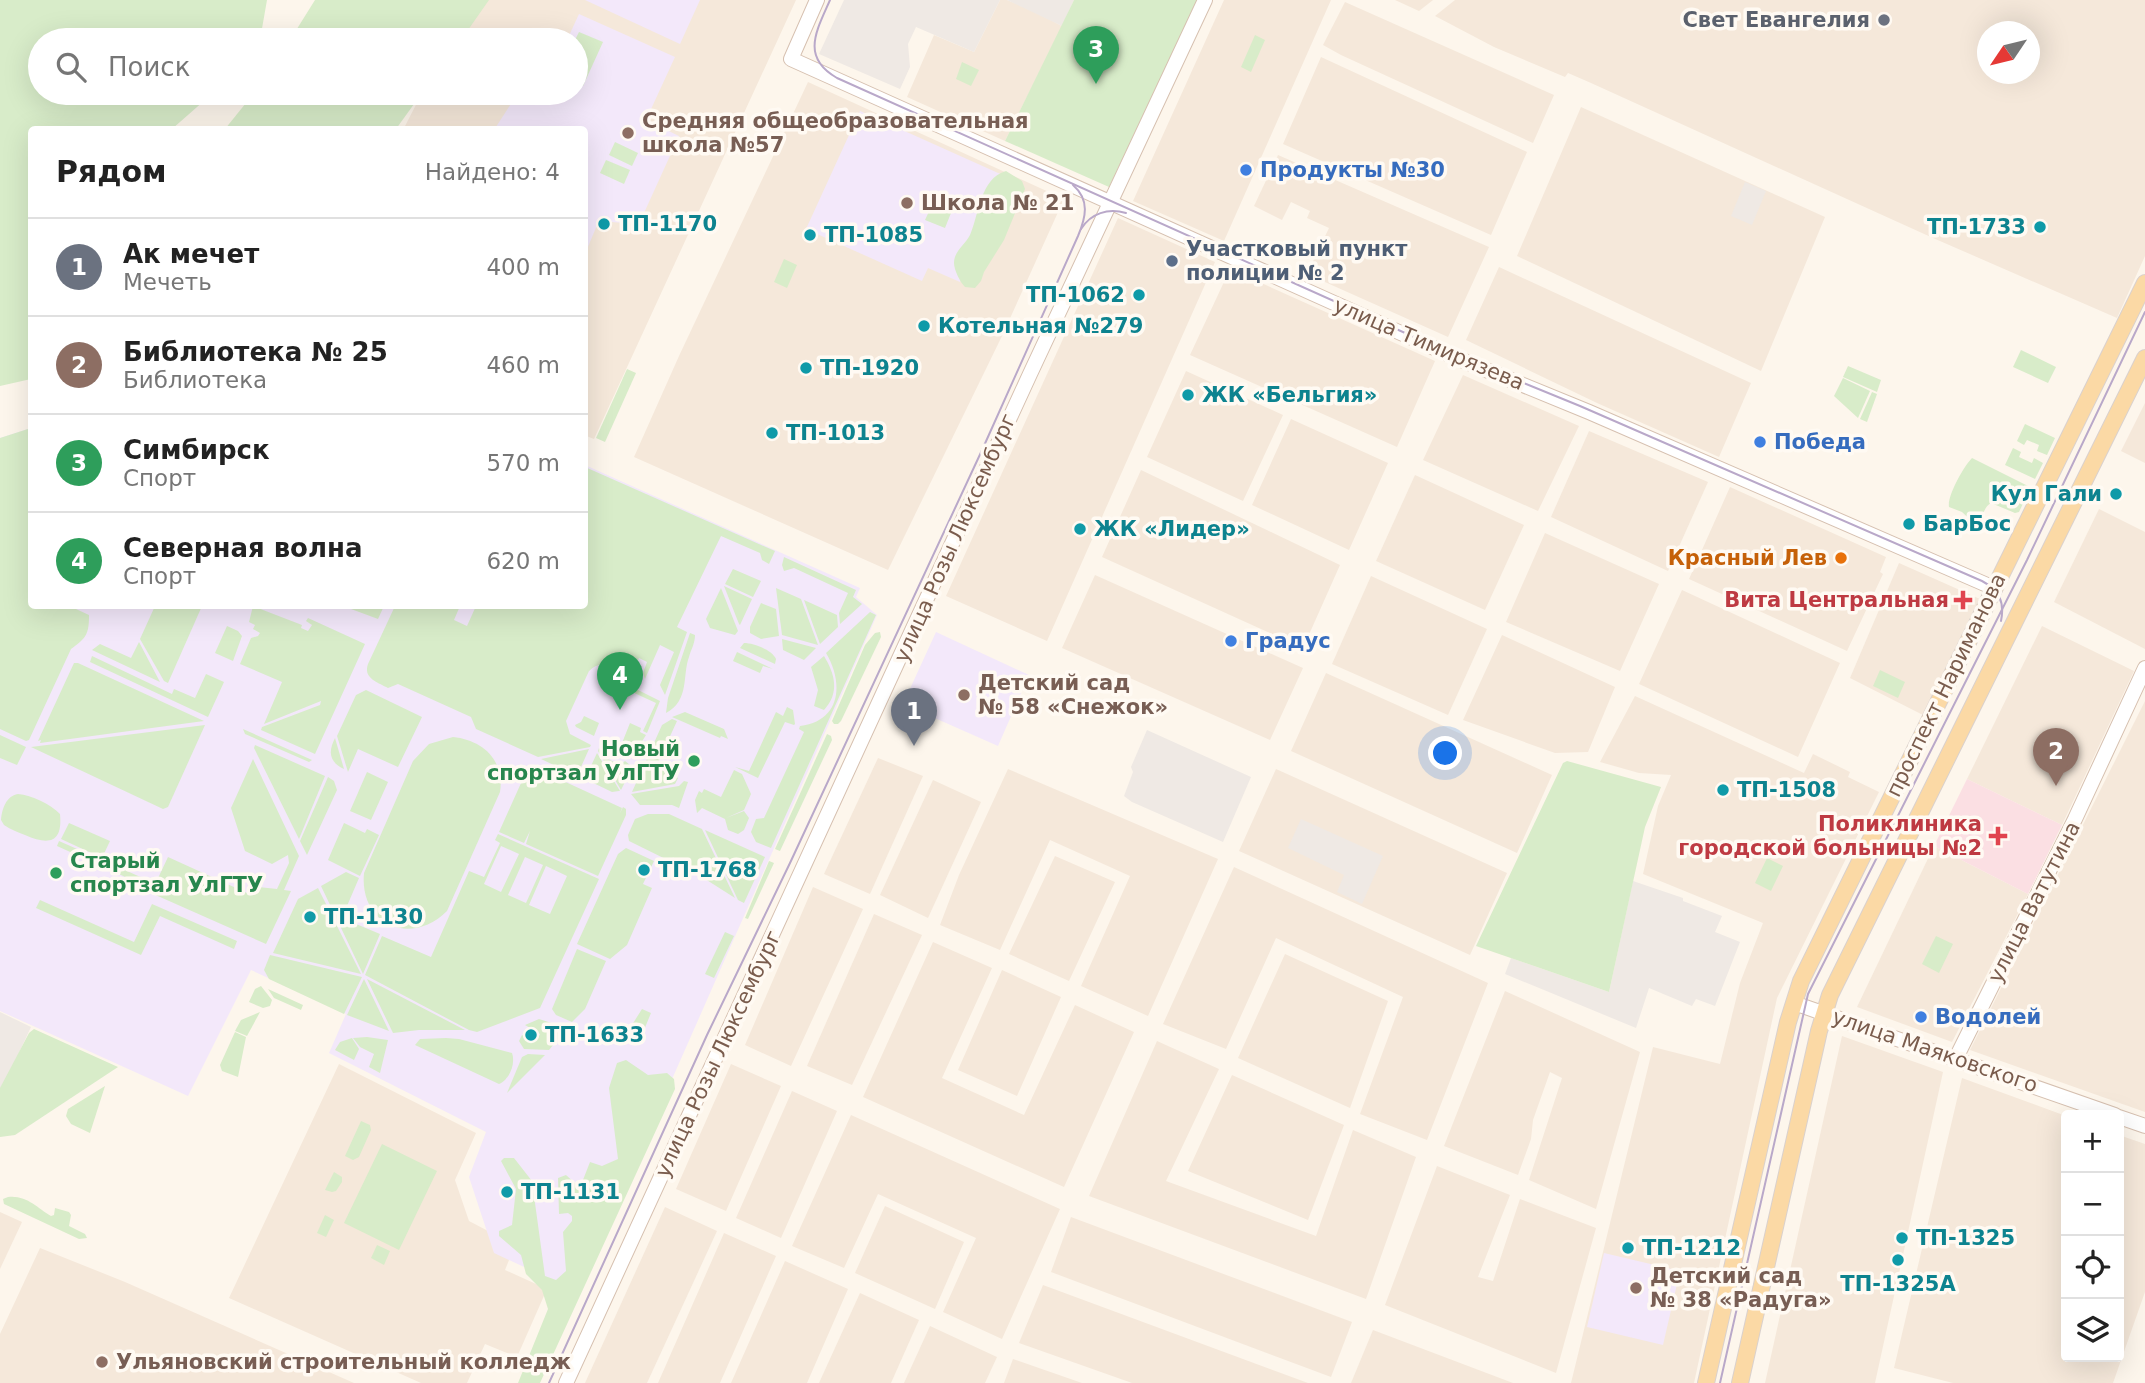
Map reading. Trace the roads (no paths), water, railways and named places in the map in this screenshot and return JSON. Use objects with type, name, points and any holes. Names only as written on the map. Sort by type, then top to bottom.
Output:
[{"type":"main road","name":"проспект Нариманова","points":[[1706,1383],[1801,981],[2145,283]]},
{"type":"main road","name":"проспект Нариманова","points":[[1740,1383],[1824,1013],[1843,968],[2145,358]]},
{"type":"street","name":"улица Тимирязева","points":[[817,0],[791,59],[1452,356],[1994,588]]},
{"type":"street","name":"улица Розы Люксембург","points":[[566,1383],[1205,0]]},
{"type":"street","name":"улица Ватутина","points":[[1956,1058],[2076,819],[2145,668]]},
{"type":"street","name":"улица Маяковского","points":[[1794,1003],[2100,1110]]},
{"type":"street","name":"улица Маяковского","points":[[2124,1118],[2145,1126]]},
{"type":"tram line","points":[[830,0],[817,32],[815,52],[818,61],[837,78],[1443,350],[1580,406],[1982,581],[1993,588],[1999,597],[2001,621]]},
{"type":"tram line","points":[[549,1383],[707,1035],[983,448],[1078,236],[1085,209],[1082,197],[1073,185]]},
{"type":"tram line","points":[[1081,229],[1100,213],[1126,213]]},
{"type":"tram line","points":[[1720,1383],[1808,994],[2027,560],[2145,312]]},
{"type":"place","name":"Свет Евангелия","points":[[1884,20]]},
{"type":"place","name":"Симбирск","points":[[1096,84]]},
{"type":"place","name":"Средняя общеобразовательная школа №57","points":[[628,133]]},
{"type":"place","name":"Продукты №30","points":[[1246,170]]},
{"type":"place","name":"Школа № 21","points":[[907,203]]},
{"type":"place","name":"ТП-1170","points":[[604,224]]},
{"type":"place","name":"ТП-1733","points":[[2040,227]]},
{"type":"place","name":"ТП-1085","points":[[810,235]]},
{"type":"place","name":"Участковый пункт полиции № 2","points":[[1172,261]]},
{"type":"place","name":"ТП-1062","points":[[1139,295]]},
{"type":"place","name":"Котельная №279","points":[[924,326]]},
{"type":"place","name":"ТП-1920","points":[[806,368]]},
{"type":"place","name":"ЖК «Бельгия»","points":[[1188,395]]},
{"type":"place","name":"ТП-1013","points":[[772,433]]},
{"type":"place","name":"Победа","points":[[1760,442]]},
{"type":"place","name":"Кул Гали","points":[[2116,494]]},
{"type":"place","name":"БарБос","points":[[1909,524]]},
{"type":"place","name":"ЖК «Лидер»","points":[[1080,529]]},
{"type":"place","name":"Красный Лев","points":[[1841,558]]},
{"type":"place","name":"Вита Центральная","points":[[1963,600]]},
{"type":"place","name":"Градус","points":[[1231,641]]},
{"type":"place","name":"Детский сад № 58 «Снежок»","points":[[964,695]]},
{"type":"place","name":"Северная волна","points":[[620,710]]},
{"type":"place","name":"Ак мечет","points":[[914,746]]},
{"type":"place","name":"Новый спортзал УлГТУ","points":[[694,761]]},
{"type":"place","name":"Библиотека № 25","points":[[2056,786]]},
{"type":"place","name":"ТП-1508","points":[[1723,790]]},
{"type":"place","name":"Поликлиника городской больницы №2","points":[[1998,836]]},
{"type":"place","name":"ТП-1768","points":[[644,870]]},
{"type":"place","name":"Старый спортзал УлГТУ","points":[[56,873]]},
{"type":"place","name":"ТП-1130","points":[[310,917]]},
{"type":"place","name":"Водолей","points":[[1921,1017]]},
{"type":"place","name":"ТП-1633","points":[[531,1035]]},
{"type":"place","name":"ТП-1131","points":[[507,1192]]},
{"type":"place","name":"ТП-1325","points":[[1902,1238]]},
{"type":"place","name":"ТП-1212","points":[[1628,1248]]},
{"type":"place","name":"ТП-1325А","points":[[1898,1260]]},
{"type":"place","name":"Детский сад № 38 «Радуга»","points":[[1636,1288]]},
{"type":"place","name":"Ульяновский строительный колледж","points":[[102,1362]]}]
